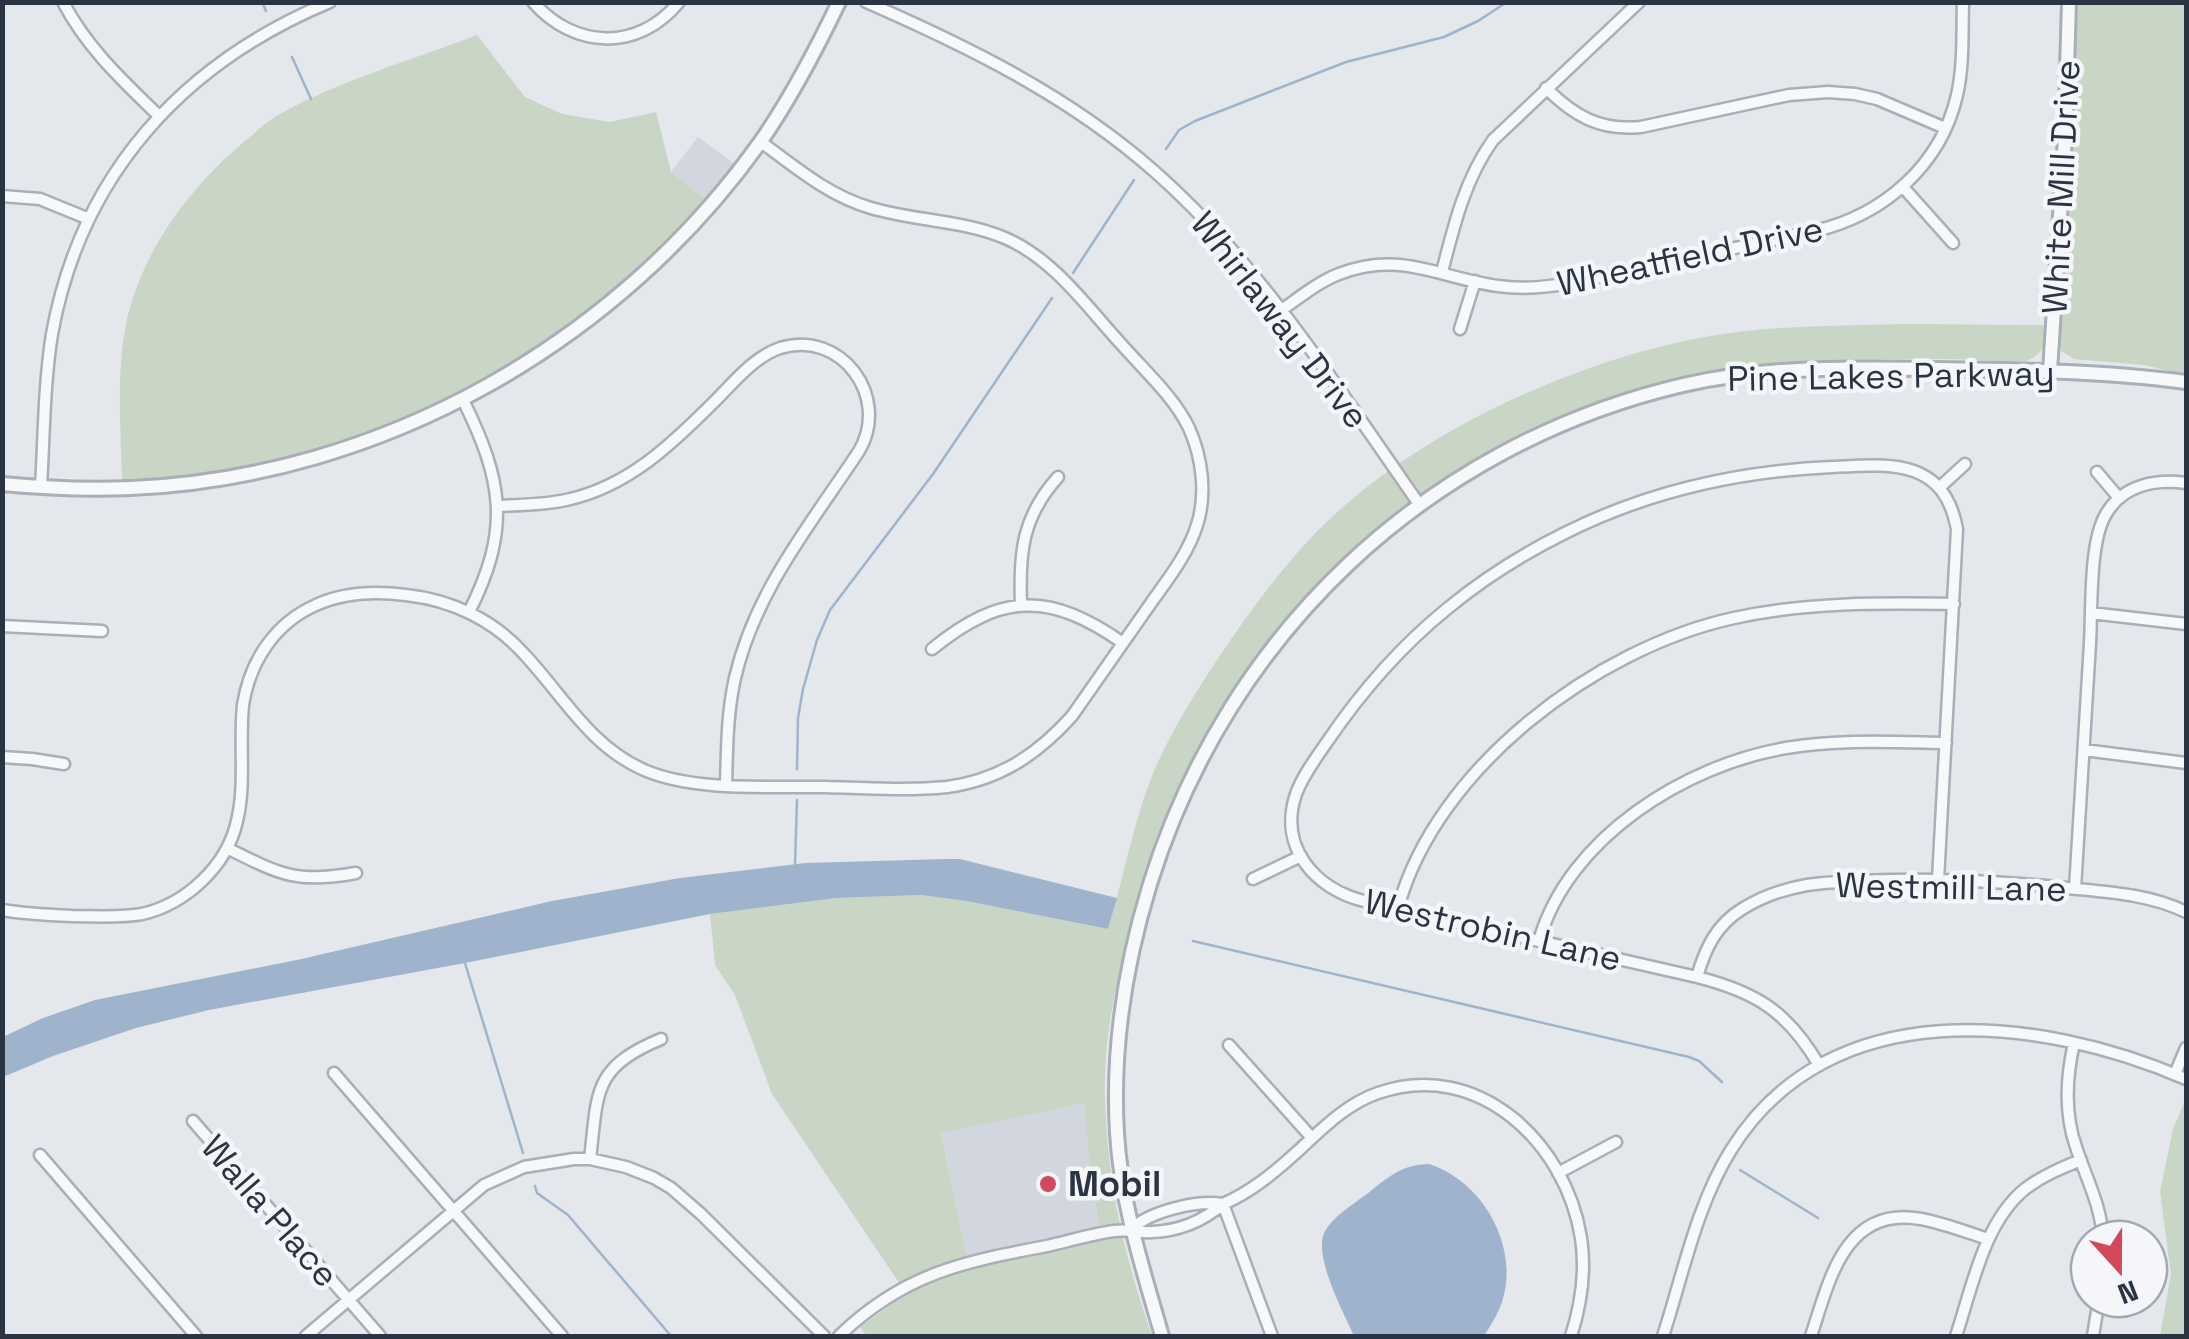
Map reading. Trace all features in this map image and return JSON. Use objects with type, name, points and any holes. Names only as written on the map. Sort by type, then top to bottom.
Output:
[{"type":"street","points":[[63,2],[100,57],[159,116]]},
{"type":"street","points":[[40,487],[52,335],[68,271],[88,219],[122,162],[191,84],[230,54],[278,25],[330,2]]},
{"type":"street","points":[[532,2],[566,30],[607,38],[650,28],[678,2]]},
{"type":"street","points":[[2,484],[134,488],[255,472],[366,442],[463,400],[557,343],[626,290],[694,222],[761,142],[800,79],[838,2]]},
{"type":"street","name":"Whirlaway Drive","points":[[866,2],[1008,68],[1066,103],[1144,162],[1238,257],[1419,504]]},
{"type":"street","points":[[1442,272],[1461,204],[1478,162],[1503,128],[1639,2]]},
{"type":"street","name":"Wheatfield Drive","points":[[1280,311],[1332,277],[1366,266],[1395,264],[1514,288],[1562,284],[1816,231],[1859,216],[1903,187],[1932,154],[1945,128],[1960,78],[1962,2]]},
{"type":"street","name":"White Mill Drive","points":[[2050,372],[2069,2]]},
{"type":"street","points":[[1546,88],[1584,119],[1617,128],[1828,92],[1877,99],[1945,128]]},
{"type":"street","points":[[2,910],[112,917],[170,904],[190,891],[227,848],[239,812],[241,719],[244,696],[257,661],[280,628],[316,605],[337,597],[385,593],[427,598],[470,612],[522,651],[587,730],[617,756],[673,780],[726,785],[961,786],[1019,764],[1058,732],[1190,544],[1198,522],[1202,481],[1187,425],[1173,403],[1064,282],[1024,248],[976,228],[884,212],[841,197],[761,142]]},
{"type":"street","points":[[1903,187],[1953,243]]},
{"type":"street","points":[[2,196],[40,199],[88,219]]},
{"type":"street","points":[[1460,328],[1475,281]]},
{"type":"street","points":[[497,506],[564,501],[622,480],[658,454],[752,365],[779,349],[821,348],[853,369],[869,402],[866,436],[782,564],[750,628],[730,701],[726,785]]},
{"type":"street","name":"Pine Lakes Parkway","points":[[1162,1336],[1132,1228],[1117,1138],[1120,1026],[1136,931],[1170,824],[1215,732],[1274,644],[1345,566],[1419,504],[1494,457],[1546,431],[1632,398],[1703,380],[1751,373],[1824,370],[2050,372],[2186,382]]},
{"type":"street","points":[[463,400],[487,453],[497,506],[493,553],[470,612]]},
{"type":"street","points":[[1940,487],[1965,464]]},
{"type":"street","points":[[1253,879],[1301,856],[1293,834],[1296,795],[1308,770],[1358,699],[1445,610],[1488,579],[1546,542],[1648,498],[1756,473],[1894,466],[1917,472],[1940,487],[1957,529],[1938,880]]},
{"type":"street","points":[[2097,472],[2120,498]]},
{"type":"street","points":[[1021,604],[1020,557],[1025,532],[1033,510],[1058,477]]},
{"type":"street","points":[[2075,889],[2099,529],[2110,507],[2134,489],[2154,482],[2186,484]]},
{"type":"street","points":[[932,649],[969,621],[1021,604],[1072,613],[1123,643]]},
{"type":"street","points":[[1398,908],[1420,855],[1444,814],[1476,774],[1530,720],[1618,661],[1680,634],[1749,614],[1822,606],[1954,604]]},
{"type":"street","points":[[2092,613],[2186,624]]},
{"type":"street","points":[[2,626],[102,631]]},
{"type":"street","points":[[1539,941],[1554,900],[1594,850],[1638,811],[1691,779],[1730,762],[1785,748],[1946,743]]},
{"type":"street","points":[[2084,750],[2186,764]]},
{"type":"street","points":[[2,757],[64,764]]},
{"type":"street","points":[[227,848],[287,876],[316,878],[356,873]]},
{"type":"street","name":"Westrobin Lane","points":[[1301,856],[1312,873],[1334,891],[1354,899],[1697,977],[1745,992],[1770,1006],[1796,1031],[1819,1065]]},
{"type":"street","name":"Westmill Lane","points":[[1697,977],[1706,948],[1734,914],[1789,889],[1822,883],[1938,880],[2075,889],[2150,898],[2186,912]]},
{"type":"street","points":[[1662,1336],[1699,1222],[1730,1152],[1762,1109],[1792,1083],[1846,1051],[1926,1031],[1993,1032],[2120,1055],[2186,1079]]},
{"type":"street","points":[[590,1159],[596,1105],[606,1077],[622,1058],[661,1040]]},
{"type":"street","points":[[2074,1044],[2068,1106],[2100,1219]]},
{"type":"street","points":[[1229,1045],[1312,1138]]},
{"type":"street","points":[[2175,1074],[2186,1048]]},
{"type":"street","points":[[334,1072],[562,1336]]},
{"type":"street","points":[[1132,1228],[1147,1232],[1166,1230],[1204,1218],[1254,1187],[1348,1108],[1372,1095],[1408,1086],[1440,1086],[1478,1096],[1506,1111],[1535,1139],[1558,1173],[1576,1214],[1582,1247],[1582,1289],[1571,1336]]},
{"type":"street","name":"Walla Place","points":[[192,1122],[380,1336]]},
{"type":"street","points":[[1558,1173],[1616,1142]]},
{"type":"street","points":[[40,1156],[196,1336]]},
{"type":"street","points":[[306,1336],[474,1192],[509,1172],[550,1161],[590,1159],[636,1170],[671,1188],[824,1336]]},
{"type":"street","points":[[1956,1336],[1988,1239],[2000,1216],[2017,1196],[2040,1179],[2081,1160]]},
{"type":"street","points":[[839,1336],[889,1297],[948,1268],[1132,1228],[1147,1217],[1196,1204],[1223,1204]]},
{"type":"street","points":[[1223,1204],[1272,1336]]},
{"type":"street","points":[[1811,1336],[1834,1266],[1850,1241],[1872,1225],[1896,1218],[1923,1219],[1988,1239]]},
{"type":"shaded area","points":[[698,137],[735,164],[706,200],[671,172]]},
{"type":"shaded area","points":[[1086,1103],[1088,1154],[1101,1242],[969,1266],[941,1132]]},
{"type":"green space","points":[[2074,3],[2180,3],[2186,7],[2186,375],[2144,365],[2074,359],[2061,351]]},
{"type":"green space","points":[[477,35],[525,97],[562,114],[610,122],[656,112],[671,172],[706,200],[615,289],[567,327],[463,391],[348,440],[286,458],[225,471],[122,484],[120,383],[126,324],[144,270],[189,197],[229,155],[280,114],[352,81]]},
{"type":"green space","points":[[2047,325],[2043,347],[2026,361],[1899,359],[1780,364],[1701,375],[1624,394],[1552,421],[1483,455],[1419,496],[1360,544],[1306,598],[1257,657],[1214,720],[1178,788],[1145,877],[1115,992],[1105,1075],[1109,1159],[1125,1247],[1152,1336],[867,1336],[860,1327],[906,1293],[772,1094],[735,995],[715,965],[710,914],[836,898],[921,895],[1108,929],[1136,824],[1165,748],[1250,613],[1307,542],[1345,505],[1437,439],[1540,387],[1594,366],[1699,338],[1801,327]],"holes":[[[1085,1103],[1101,1241],[969,1266],[941,1133]]]},
{"type":"green space","points":[[2186,1098],[2186,1336],[2160,1336],[2163,1319],[2169,1319],[2171,1274],[2169,1219],[2164,1219],[2160,1192],[2173,1129]]},
{"type":"water","points":[[960,859],[1117,898],[1108,929],[921,895],[836,898],[710,914],[209,1010],[136,1028],[3,1077],[3,1037],[95,1000],[297,960],[552,901],[680,878],[805,863]]},
{"type":"water","points":[[1429,1164],[1466,1185],[1493,1219],[1506,1260],[1502,1302],[1484,1336],[1354,1336],[1326,1269],[1322,1241],[1325,1231],[1333,1220],[1388,1177],[1411,1166]]},
{"type":"waterway","points":[[262,2],[266,11]]},
{"type":"waterway","points":[[1166,149],[1179,130],[1195,121],[1346,62],[1444,37],[1507,2]]},
{"type":"waterway","points":[[292,57],[311,99]]},
{"type":"waterway","points":[[1073,273],[1134,180]]},
{"type":"waterway","points":[[797,769],[803,689],[830,610],[933,474],[1052,298]]},
{"type":"waterway","points":[[795,864],[797,800]]},
{"type":"waterway","points":[[1193,941],[1689,1057],[1722,1082]]},
{"type":"waterway","points":[[465,963],[523,1153]]},
{"type":"waterway","points":[[1740,1170],[1818,1218]]},
{"type":"waterway","points":[[535,1186],[537,1193],[568,1215],[671,1336]]},
{"type":"place","name":"Mobil","points":[[1048,1184]]}]
